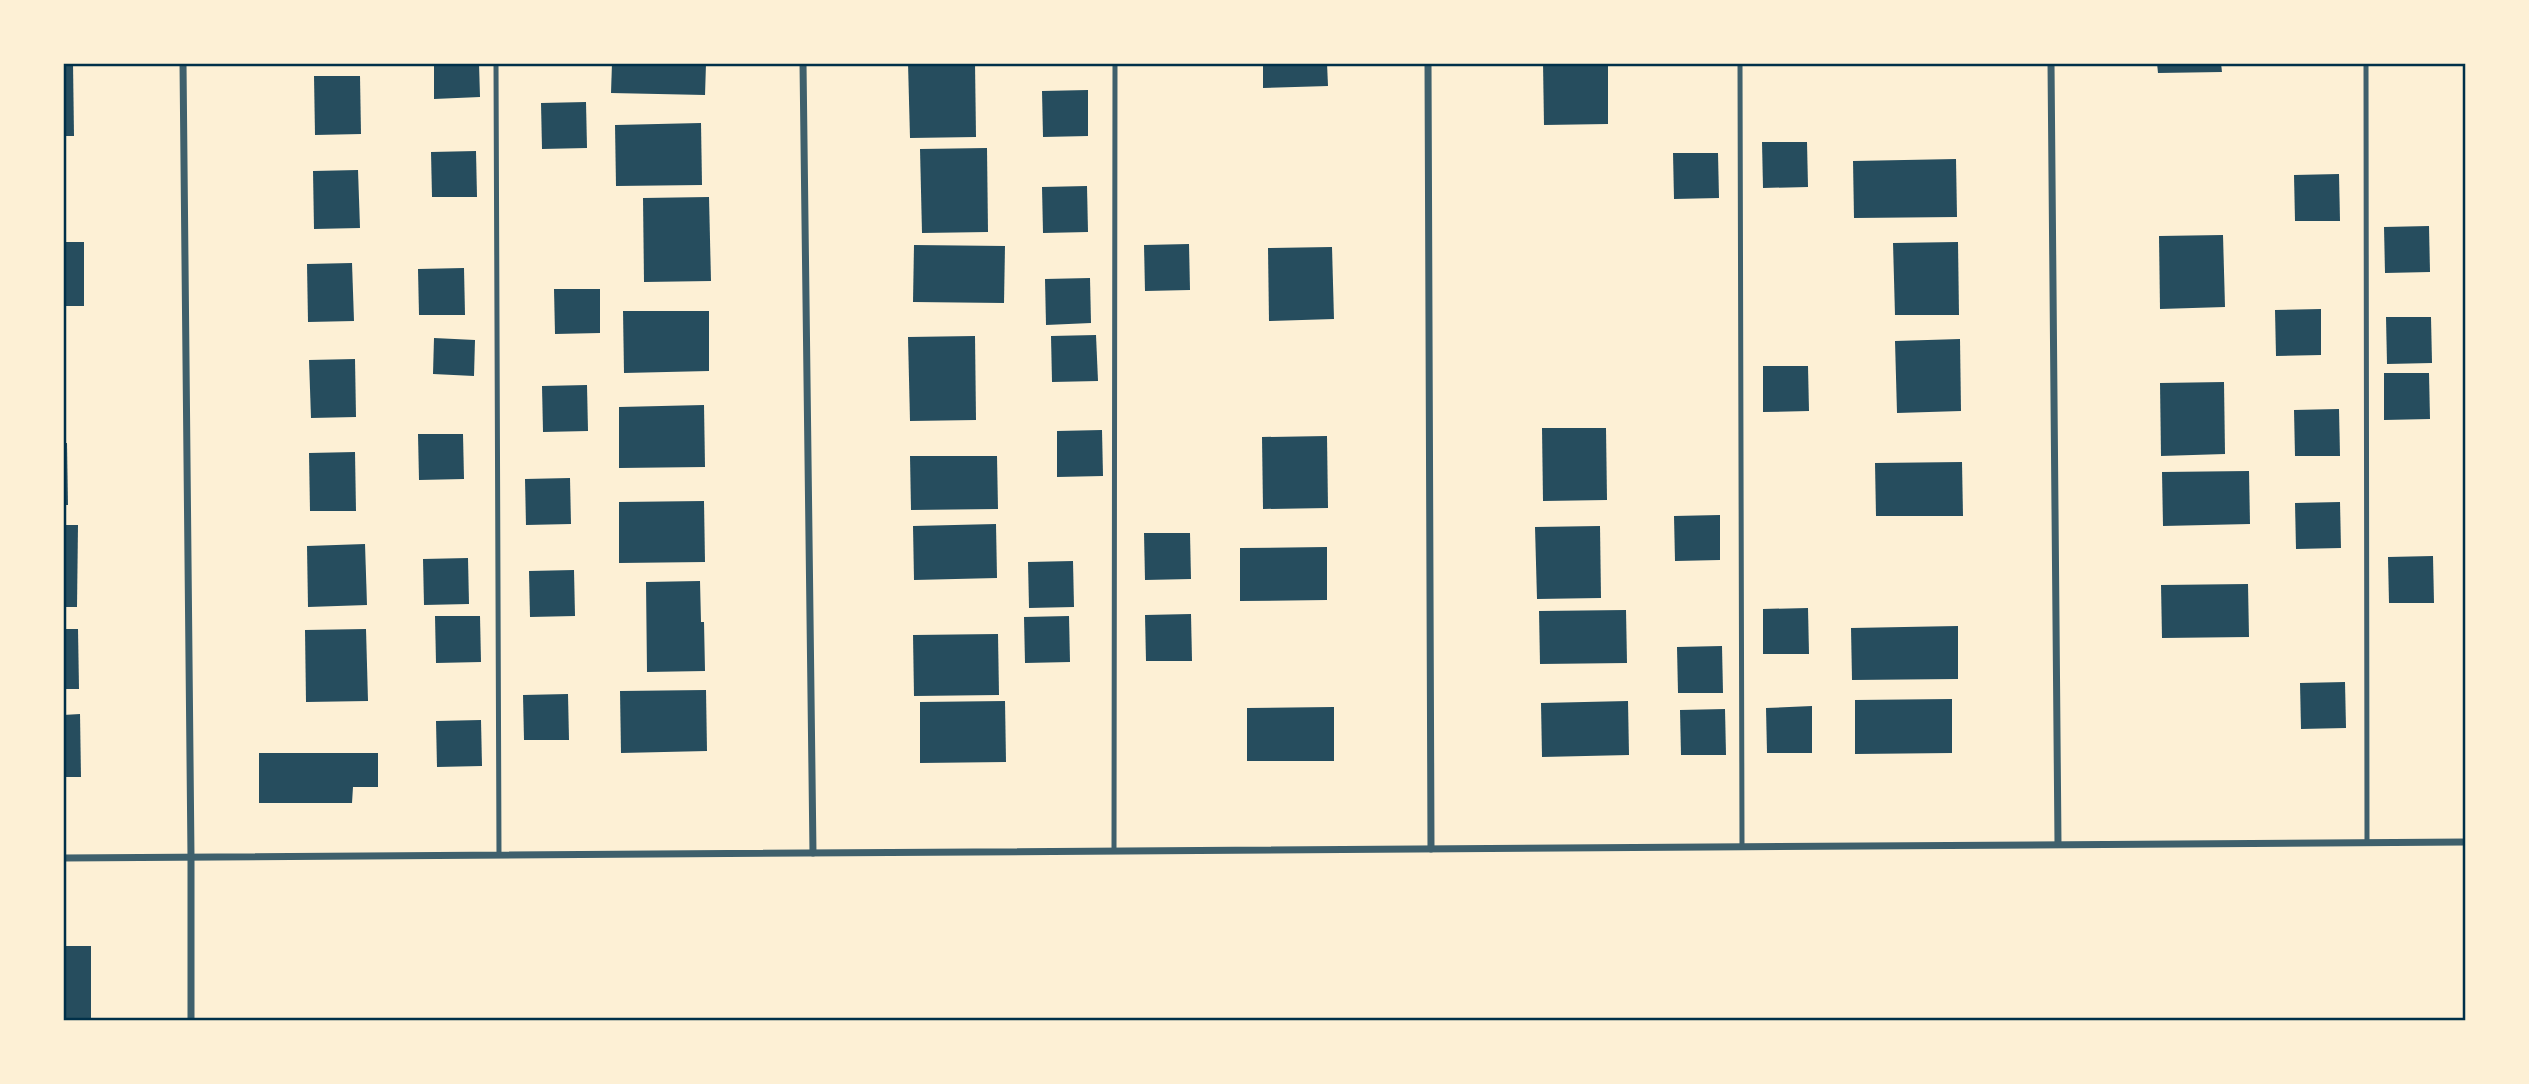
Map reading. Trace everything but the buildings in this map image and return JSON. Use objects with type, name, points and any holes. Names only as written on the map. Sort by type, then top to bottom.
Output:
[{"type":"street","points":[[183,63],[191,1021]]},
{"type":"street","points":[[803,63],[813,853]]},
{"type":"street","points":[[1428,63],[1431,849]]},
{"type":"street","points":[[2051,63],[2058,845]]},
{"type":"street","points":[[63,858],[2466,842]]},
{"type":"lane","points":[[496,63],[499,855]]},
{"type":"lane","points":[[1114,851],[1115,63]]},
{"type":"lane","points":[[1740,63],[1742,846]]},
{"type":"lane","points":[[2366,63],[2367,842]]}]
